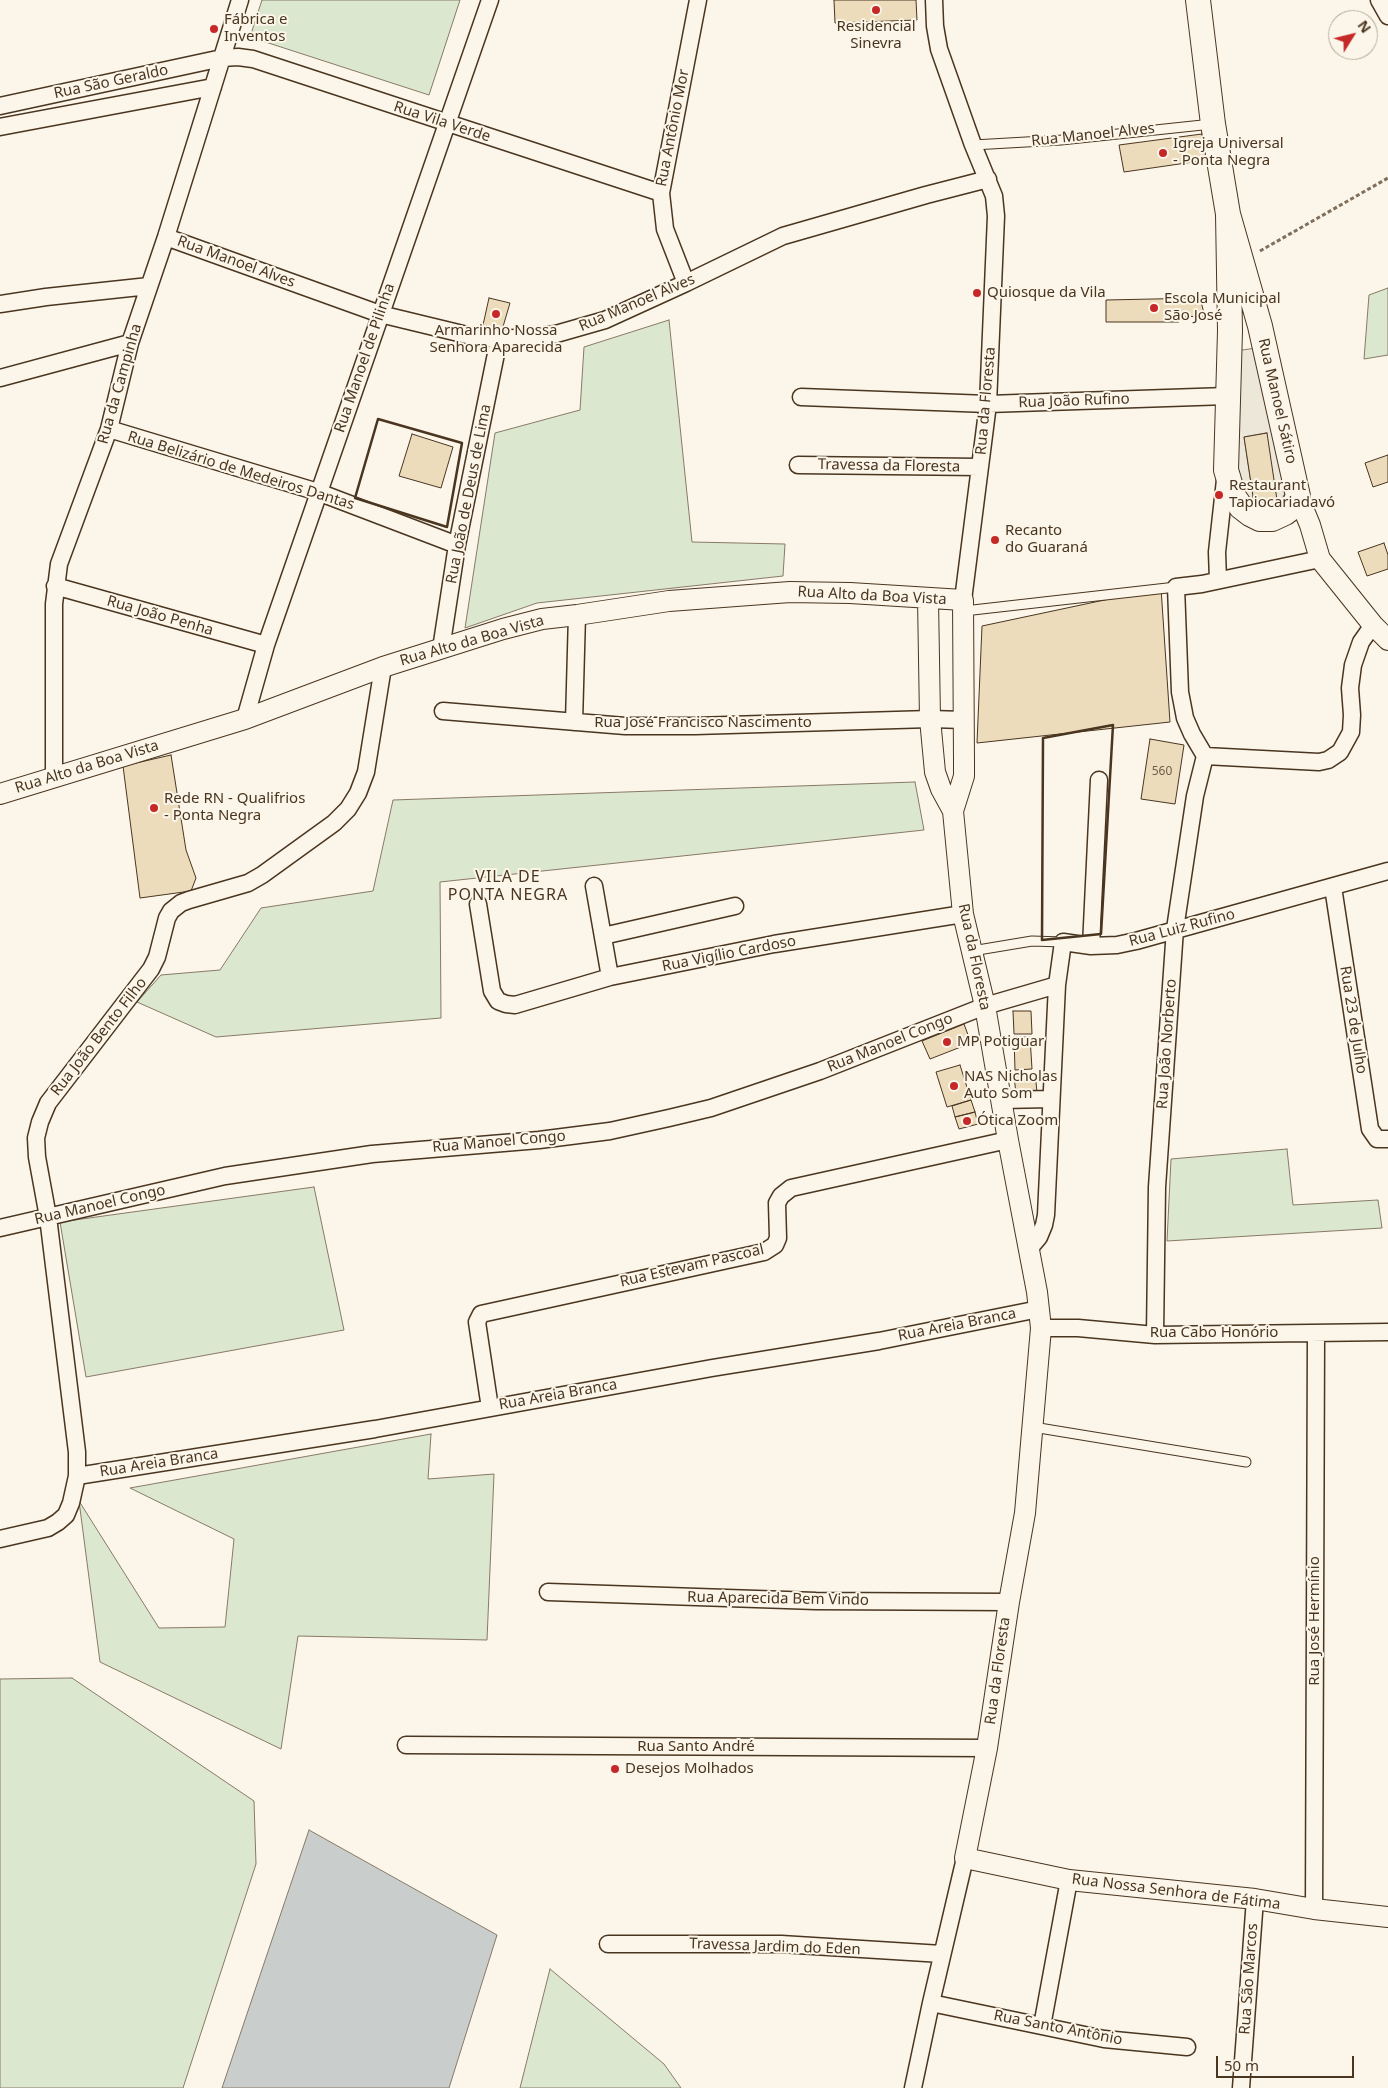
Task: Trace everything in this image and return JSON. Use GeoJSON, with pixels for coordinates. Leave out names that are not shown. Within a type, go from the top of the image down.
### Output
{"type":"FeatureCollection","features":[{"type":"Feature","properties":{"kind":"main road"},"geometry":{"type":"LineString","coordinates":[[1198,0],[1228,214],[1230,331],[1226,396],[1226,470],[1234,496],[1242,507],[1260,519],[1272,519],[1285,513],[1293,507],[1298,496]]}},
{"type":"Feature","properties":{"kind":"main road","name":"Rua Manoel Sátiro"},"geometry":{"type":"LineString","coordinates":[[1228,214],[1260,326],[1298,496]]}},
{"type":"Feature","properties":{"kind":"street","name":"Rua da Campinha"},"geometry":{"type":"LineString","coordinates":[[54,776],[55,586],[59,564],[109,429],[130,343],[166,237],[240,0]]}},
{"type":"Feature","properties":{"kind":"street","name":"Rua Manoel de Pilinha"},"geometry":{"type":"LineString","coordinates":[[245,718],[266,645],[318,492],[490,0]]}},
{"type":"Feature","properties":{"kind":"street","name":"Rua Antônio Mor"},"geometry":{"type":"LineString","coordinates":[[686,283],[665,229],[661,193],[698,0]]}},
{"type":"Feature","properties":{"kind":"street","name":"Rua da Floresta"},"geometry":{"type":"LineString","coordinates":[[913,2088],[965,1858],[987,1748],[1009,1602],[1025,1513],[1040,1319],[985,1006],[963,914],[954,811],[964,776],[963,606],[988,404],[996,216],[994,196],[988,178],[973,145],[939,49],[935,26],[934,0]]}},
{"type":"Feature","properties":{"kind":"street"},"geometry":{"type":"LineString","coordinates":[[1379,0],[1388,16]]}},
{"type":"Feature","properties":{"kind":"street","name":"Rua Vila Verde"},"geometry":{"type":"LineString","coordinates":[[222,58],[238,57],[253,59],[661,193]]}},
{"type":"Feature","properties":{"kind":"street","name":"Rua São Geraldo"},"geometry":{"type":"LineString","coordinates":[[0,106],[222,58]]}},
{"type":"Feature","properties":{"kind":"street","name":"Rua São Geraldo"},"geometry":{"type":"LineString","coordinates":[[0,127],[184,94],[213,87]]}},
{"type":"Feature","properties":{"kind":"street","name":"Rua Manoel Alves"},"geometry":{"type":"LineString","coordinates":[[166,237],[380,314],[471,336],[499,339],[556,334],[581,328],[686,283],[784,236],[988,178]]}},
{"type":"Feature","properties":{"kind":"street"},"geometry":{"type":"LineString","coordinates":[[0,304],[149,286]]}},
{"type":"Feature","properties":{"kind":"street","name":"Rua João de Deus de Lima"},"geometry":{"type":"LineString","coordinates":[[441,649],[457,546],[499,339]]}},
{"type":"Feature","properties":{"kind":"street"},"geometry":{"type":"LineString","coordinates":[[0,378],[130,343]]}},
{"type":"Feature","properties":{"kind":"street","name":"Rua João Rufino"},"geometry":{"type":"LineString","coordinates":[[801,397],[988,404],[1226,396]]}},
{"type":"Feature","properties":{"kind":"street","name":"Rua Belizário de Medeiros Dantas"},"geometry":{"type":"LineString","coordinates":[[109,429],[318,492],[457,546]]}},
{"type":"Feature","properties":{"kind":"street","name":"Travessa da Floresta"},"geometry":{"type":"LineString","coordinates":[[798,465],[980,468]]}},
{"type":"Feature","properties":{"kind":"street"},"geometry":{"type":"LineString","coordinates":[[1218,580],[1217,552],[1226,470]]}},
{"type":"Feature","properties":{"kind":"street"},"geometry":{"type":"LineString","coordinates":[[1298,496],[1310,525],[1320,559],[1373,625],[1388,640]]}},
{"type":"Feature","properties":{"kind":"street"},"geometry":{"type":"LineString","coordinates":[[1320,559],[1176,587],[1180,692],[1185,718],[1205,756],[1319,762],[1328,760],[1340,752],[1351,732],[1350,688],[1353,665],[1361,642],[1373,625]]}},
{"type":"Feature","properties":{"kind":"street","name":"Rua João Penha"},"geometry":{"type":"LineString","coordinates":[[55,586],[266,645]]}},
{"type":"Feature","properties":{"kind":"street","name":"Rua Alto da Boa Vista"},"geometry":{"type":"LineString","coordinates":[[0,794],[245,718],[383,667],[502,629],[534,621],[669,601],[790,592],[850,593],[928,599],[963,606]]}},
{"type":"Feature","properties":{"kind":"street","name":"Rua da Floresta"},"geometry":{"type":"LineString","coordinates":[[928,599],[930,718],[935,772],[941,789],[954,811]]}},
{"type":"Feature","properties":{"kind":"street"},"geometry":{"type":"LineString","coordinates":[[574,722],[577,615]]}},
{"type":"Feature","properties":{"kind":"street","name":"Rua João Bento Filho"},"geometry":{"type":"LineString","coordinates":[[0,1539],[48,1528],[58,1522],[66,1515],[71,1503],[77,1476],[77,1452],[48,1217],[37,1156],[36,1138],[48,1103],[151,969],[157,957],[167,918],[171,911],[189,900],[242,885],[262,875],[334,823],[348,809],[358,792],[366,772],[383,667]]}},
{"type":"Feature","properties":{"kind":"street","name":"Rua José Francisco Nascimento"},"geometry":{"type":"LineString","coordinates":[[443,711],[601,725],[695,726],[930,718],[964,720]]}},
{"type":"Feature","properties":{"kind":"street","name":"Rua João Norberto"},"geometry":{"type":"LineString","coordinates":[[1155,1335],[1157,1187],[1175,930],[1195,796],[1205,756]]}},
{"type":"Feature","properties":{"kind":"street"},"geometry":{"type":"LineString","coordinates":[[1091,946],[1099,780]]}},
{"type":"Feature","properties":{"kind":"street","name":"Rua Luiz Rufino"},"geometry":{"type":"LineString","coordinates":[[1063,942],[1091,946],[1117,945],[1136,941],[1388,871]]}},
{"type":"Feature","properties":{"kind":"street"},"geometry":{"type":"LineString","coordinates":[[594,886],[610,977]]}},
{"type":"Feature","properties":{"kind":"street","name":"Rua 23 de Julho"},"geometry":{"type":"LineString","coordinates":[[1333,887],[1370,1130],[1377,1139],[1388,1139]]}},
{"type":"Feature","properties":{"kind":"street","name":"Rua Vigílio Cardoso"},"geometry":{"type":"LineString","coordinates":[[478,904],[492,991],[498,1001],[515,1005],[610,977],[774,944],[963,914]]}},
{"type":"Feature","properties":{"kind":"street"},"geometry":{"type":"LineString","coordinates":[[603,936],[735,906]]}},
{"type":"Feature","properties":{"kind":"street"},"geometry":{"type":"LineString","coordinates":[[1028,1250],[1039,1237],[1044,1225],[1057,985],[1063,942]]}},
{"type":"Feature","properties":{"kind":"street"},"geometry":{"type":"LineString","coordinates":[[985,1006],[1057,985]]}},
{"type":"Feature","properties":{"kind":"street","name":"Rua Manoel Congo"},"geometry":{"type":"LineString","coordinates":[[0,1228],[225,1176],[372,1154],[547,1139],[610,1131],[669,1118],[711,1108],[820,1071],[985,1006]]}},
{"type":"Feature","properties":{"kind":"street"},"geometry":{"type":"LineString","coordinates":[[1001,1100],[1051,1099]]}},
{"type":"Feature","properties":{"kind":"street","name":"Rua Estevam Pascoal"},"geometry":{"type":"LineString","coordinates":[[490,1408],[477,1322],[478,1317],[487,1311],[764,1252],[775,1245],[778,1238],[777,1203],[781,1196],[791,1188],[1008,1140]]}},
{"type":"Feature","properties":{"kind":"street","name":"Rua Cabo Honório"},"geometry":{"type":"LineString","coordinates":[[1040,1319],[1078,1328],[1155,1335],[1388,1332]]}},
{"type":"Feature","properties":{"kind":"street","name":"Rua Areia Branca"},"geometry":{"type":"LineString","coordinates":[[77,1476],[376,1429],[712,1368],[879,1341],[1040,1319]]}},
{"type":"Feature","properties":{"kind":"street","name":"Rua José Hermínio"},"geometry":{"type":"LineString","coordinates":[[1314,1909],[1316,1333]]}},
{"type":"Feature","properties":{"kind":"street","name":"Rua Aparecida Bem Vindo"},"geometry":{"type":"LineString","coordinates":[[548,1592],[816,1601],[1009,1602]]}},
{"type":"Feature","properties":{"kind":"street","name":"Rua Santo André"},"geometry":{"type":"LineString","coordinates":[[406,1745],[987,1748]]}},
{"type":"Feature","properties":{"kind":"street","name":"Rua Nossa Senhora de Fátima"},"geometry":{"type":"LineString","coordinates":[[965,1858],[1069,1880],[1255,1899],[1314,1909],[1388,1917]]}},
{"type":"Feature","properties":{"kind":"street"},"geometry":{"type":"LineString","coordinates":[[1042,2026],[1069,1880]]}},
{"type":"Feature","properties":{"kind":"street","name":"Rua São Marcos"},"geometry":{"type":"LineString","coordinates":[[1241,2088],[1255,1899]]}},
{"type":"Feature","properties":{"kind":"street","name":"Travessa Jardim do Eden"},"geometry":{"type":"LineString","coordinates":[[608,1944],[781,1944],[942,1954]]}},
{"type":"Feature","properties":{"kind":"street","name":"Rua Santo Antônio"},"geometry":{"type":"LineString","coordinates":[[931,2003],[1104,2039],[1187,2047]]}},
{"type":"Feature","properties":{"kind":"lane","name":"Rua Manoel Alves"},"geometry":{"type":"LineString","coordinates":[[973,145],[1061,140],[1214,124]]}},
{"type":"Feature","properties":{"kind":"lane"},"geometry":{"type":"LineString","coordinates":[[963,606],[1176,587]]}},
{"type":"Feature","properties":{"kind":"lane","name":"Rua Luiz Rufino"},"geometry":{"type":"LineString","coordinates":[[972,951],[1032,941],[1063,942]]}},
{"type":"Feature","properties":{"kind":"lane"},"geometry":{"type":"LineString","coordinates":[[1033,1427],[1246,1462]]}},
{"type":"Feature","properties":{"kind":"path"},"geometry":{"type":"LineString","coordinates":[[1242,262],[1388,178]]}},
{"type":"Feature","properties":{"kind":"green space"},"geometry":{"type":"Polygon","coordinates":[[[262,0],[460,0],[429,95],[250,37],[262,0]]]}},
{"type":"Feature","properties":{"kind":"green space"},"geometry":{"type":"Polygon","coordinates":[[[1388,288],[1388,355],[1364,359],[1369,295],[1388,288]]]}},
{"type":"Feature","properties":{"kind":"green space"},"geometry":{"type":"Polygon","coordinates":[[[669,320],[692,542],[785,544],[783,576],[537,603],[465,628],[495,433],[580,410],[584,347],[669,320]]]}},
{"type":"Feature","properties":{"kind":"green space"},"geometry":{"type":"Polygon","coordinates":[[[915,782],[924,830],[440,882],[441,1018],[216,1037],[137,1002],[161,975],[220,970],[261,908],[373,891],[393,800],[915,782]]]}},
{"type":"Feature","properties":{"kind":"green space"},"geometry":{"type":"Polygon","coordinates":[[[1287,1149],[1293,1205],[1378,1200],[1382,1228],[1167,1241],[1171,1159],[1287,1149]]]}},
{"type":"Feature","properties":{"kind":"green space"},"geometry":{"type":"Polygon","coordinates":[[[314,1187],[344,1330],[86,1377],[60,1222],[314,1187]]]}},
{"type":"Feature","properties":{"kind":"green space"},"geometry":{"type":"Polygon","coordinates":[[[431,1434],[428,1479],[494,1474],[487,1640],[298,1636],[281,1749],[100,1662],[79,1501],[159,1628],[225,1627],[234,1539],[130,1488],[431,1434]]]}},
{"type":"Feature","properties":{"kind":"green space"},"geometry":{"type":"Polygon","coordinates":[[[72,1678],[254,1801],[256,1864],[183,2088],[0,2088],[0,1679],[72,1678]]]}},
{"type":"Feature","properties":{"kind":"green space"},"geometry":{"type":"Polygon","coordinates":[[[550,1969],[664,2064],[681,2088],[520,2088],[550,1969]]]}},
{"type":"Feature","properties":{"kind":"shaded area"},"geometry":{"type":"Polygon","coordinates":[[[1256,348],[1286,491],[1280,503],[1268,510],[1243,500],[1235,446],[1236,351],[1256,348]],[[1266,433],[1244,437],[1254,503],[1266,433]]]}},
{"type":"Feature","properties":{"kind":"shaded area"},"geometry":{"type":"Polygon","coordinates":[[[309,1830],[497,1935],[449,2088],[222,2088],[309,1830]]]}},
{"type":"Feature","properties":{"kind":"building","name":"Residencial Sinevra"},"geometry":{"type":"Polygon","coordinates":[[[834,0],[916,0],[917,20],[835,23],[834,0]]]}},
{"type":"Feature","properties":{"kind":"building","name":"Igreja Universal - Ponta Negra"},"geometry":{"type":"Polygon","coordinates":[[[1202,134],[1207,160],[1124,172],[1119,145],[1202,134]]]}},
{"type":"Feature","properties":{"kind":"building","name":"Armarinho Nossa Senhora Aparecida"},"geometry":{"type":"Polygon","coordinates":[[[489,298],[510,303],[502,330],[483,325],[489,298]]]}},
{"type":"Feature","properties":{"kind":"building","name":"Escola Municipal São José"},"geometry":{"type":"Polygon","coordinates":[[[1200,298],[1205,317],[1179,316],[1179,322],[1106,322],[1106,300],[1200,298]]]}},
{"type":"Feature","properties":{"kind":"building"},"geometry":{"type":"Polygon","coordinates":[[[1267,433],[1277,500],[1254,503],[1244,437],[1267,433]]]}},
{"type":"Feature","properties":{"kind":"building"},"geometry":{"type":"Polygon","coordinates":[[[412,434],[453,447],[441,488],[399,476],[412,434]]]}},
{"type":"Feature","properties":{"kind":"building"},"geometry":{"type":"Polygon","coordinates":[[[1388,455],[1388,482],[1373,487],[1365,463],[1388,455]]]}},
{"type":"Feature","properties":{"kind":"building"},"geometry":{"type":"Polygon","coordinates":[[[1384,543],[1388,555],[1388,569],[1367,576],[1358,552],[1384,543]]]}},
{"type":"Feature","properties":{"kind":"building"},"geometry":{"type":"Polygon","coordinates":[[[1161,588],[1170,722],[977,743],[982,626],[1161,588]]]}},
{"type":"Feature","properties":{"kind":"building"},"geometry":{"type":"Polygon","coordinates":[[[1150,739],[1184,745],[1175,804],[1141,799],[1150,739]]]}},
{"type":"Feature","properties":{"kind":"building","name":"Rede RN - Qualifrios - Ponta Negra"},"geometry":{"type":"Polygon","coordinates":[[[171,755],[186,850],[196,878],[191,891],[140,898],[123,766],[171,755]]]}},
{"type":"Feature","properties":{"kind":"building"},"geometry":{"type":"Polygon","coordinates":[[[1013,1011],[1031,1011],[1032,1034],[1014,1034],[1013,1011]]]}},
{"type":"Feature","properties":{"kind":"building","name":"MP Potiguar"},"geometry":{"type":"Polygon","coordinates":[[[964,1024],[971,1043],[930,1059],[922,1041],[964,1024]]]}},
{"type":"Feature","properties":{"kind":"building"},"geometry":{"type":"Polygon","coordinates":[[[1014,1037],[1030,1037],[1032,1069],[1015,1070],[1014,1037]]]}},
{"type":"Feature","properties":{"kind":"building","name":"NAS Nicholas Auto Som"},"geometry":{"type":"Polygon","coordinates":[[[960,1065],[971,1100],[947,1107],[936,1072],[960,1065]]]}},
{"type":"Feature","properties":{"kind":"building"},"geometry":{"type":"Polygon","coordinates":[[[1035,1073],[1037,1092],[1016,1094],[1014,1076],[1035,1073]]]}},
{"type":"Feature","properties":{"kind":"building"},"geometry":{"type":"Polygon","coordinates":[[[971,1100],[975,1112],[955,1117],[952,1106],[971,1100]]]}},
{"type":"Feature","properties":{"kind":"building","name":"Ótica Zoom"},"geometry":{"type":"Polygon","coordinates":[[[975,1112],[978,1124],[959,1129],[955,1117],[975,1112]]]}},
{"type":"Feature","properties":{"kind":"wall"},"geometry":{"type":"LineString","coordinates":[[378,419],[462,443],[447,527],[355,498],[378,419]]}},
{"type":"Feature","properties":{"kind":"wall"},"geometry":{"type":"LineString","coordinates":[[1113,725],[1101,934],[1042,940],[1043,738],[1113,725]]}},
{"type":"Feature","properties":{"kind":"place","name":"Residencial Sinevra"},"geometry":{"type":"Point","coordinates":[876,10]}},
{"type":"Feature","properties":{"kind":"place","name":"Fábrica e Inventos"},"geometry":{"type":"Point","coordinates":[214,29]}},
{"type":"Feature","properties":{"kind":"place","name":"Igreja Universal - Ponta Negra"},"geometry":{"type":"Point","coordinates":[1163,153]}},
{"type":"Feature","properties":{"kind":"place","name":"Quiosque da Vila"},"geometry":{"type":"Point","coordinates":[977,293]}},
{"type":"Feature","properties":{"kind":"place","name":"Escola Municipal São José"},"geometry":{"type":"Point","coordinates":[1154,308]}},
{"type":"Feature","properties":{"kind":"place","name":"Armarinho Nossa Senhora Aparecida"},"geometry":{"type":"Point","coordinates":[496,314]}},
{"type":"Feature","properties":{"kind":"place","name":"Restaurant Tapiocariadavó"},"geometry":{"type":"Point","coordinates":[1219,495]}},
{"type":"Feature","properties":{"kind":"place","name":"Recanto do Guaraná"},"geometry":{"type":"Point","coordinates":[995,540]}},
{"type":"Feature","properties":{"kind":"place","name":"Rede RN - Qualifrios - Ponta Negra"},"geometry":{"type":"Point","coordinates":[154,808]}},
{"type":"Feature","properties":{"kind":"place","name":"MP Potiguar"},"geometry":{"type":"Point","coordinates":[947,1042]}},
{"type":"Feature","properties":{"kind":"place","name":"NAS Nicholas Auto Som"},"geometry":{"type":"Point","coordinates":[954,1086]}},
{"type":"Feature","properties":{"kind":"place","name":"Ótica Zoom"},"geometry":{"type":"Point","coordinates":[967,1121]}},
{"type":"Feature","properties":{"kind":"place","name":"Desejos Molhados"},"geometry":{"type":"Point","coordinates":[615,1769]}},
{"type":"Feature","properties":{"kind":"district","name":"VILA DE PONTA NEGRA"},"geometry":{"type":"Point","coordinates":[508,886]}}]}
